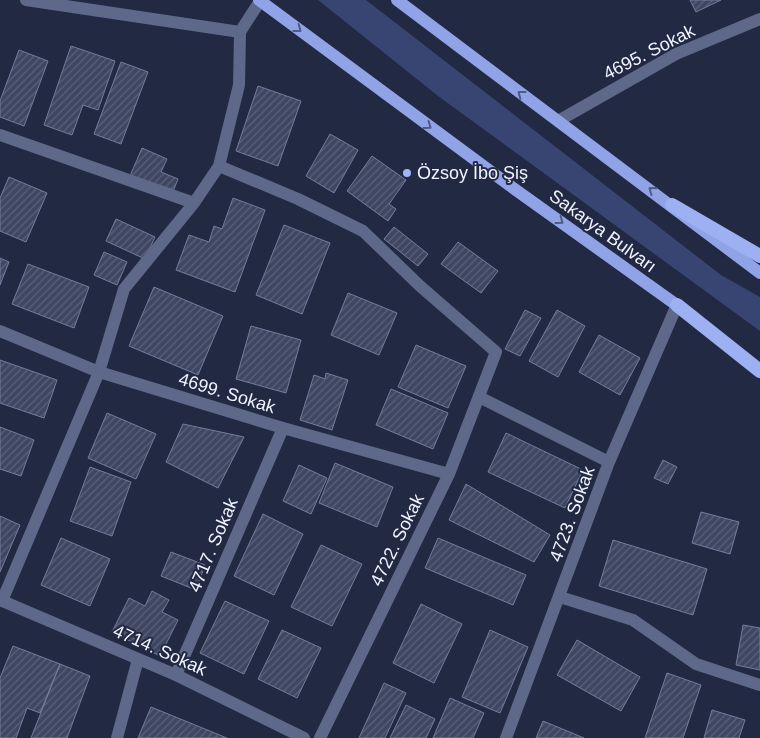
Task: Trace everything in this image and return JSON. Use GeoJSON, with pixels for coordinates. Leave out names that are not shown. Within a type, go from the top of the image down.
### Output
{"type":"FeatureCollection","features":[{"type":"Feature","properties":{"kind":"highway"},"geometry":{"type":"LineString","coordinates":[[672,205],[760,256]]}},
{"type":"Feature","properties":{"kind":"highway"},"geometry":{"type":"LineString","coordinates":[[677,305],[760,371]]}},
{"type":"Feature","properties":{"kind":"main road","name":"Sakarya Bulvarı"},"geometry":{"type":"LineString","coordinates":[[259,0],[509,185],[760,362]]}},
{"type":"Feature","properties":{"kind":"main road"},"geometry":{"type":"LineString","coordinates":[[397,0],[672,205],[742,262],[760,273]]}},
{"type":"Feature","properties":{"kind":"street"},"geometry":{"type":"LineString","coordinates":[[26,0],[240,32]]}},
{"type":"Feature","properties":{"kind":"street"},"geometry":{"type":"LineString","coordinates":[[1,600],[99,372],[124,289],[194,203],[219,166],[239,85],[240,32],[259,0]]}},
{"type":"Feature","properties":{"kind":"street","name":"4695. Sokak"},"geometry":{"type":"LineString","coordinates":[[558,121],[676,54],[760,20]]}},
{"type":"Feature","properties":{"kind":"street"},"geometry":{"type":"LineString","coordinates":[[0,135],[194,203]]}},
{"type":"Feature","properties":{"kind":"street","name":"4722. Sokak"},"geometry":{"type":"LineString","coordinates":[[219,166],[298,199],[363,231],[420,286],[496,352],[449,474],[320,738]]}},
{"type":"Feature","properties":{"kind":"street","name":"4723. Sokak"},"geometry":{"type":"LineString","coordinates":[[506,738],[609,462],[677,305]]}},
{"type":"Feature","properties":{"kind":"street","name":"4699. Sokak"},"geometry":{"type":"LineString","coordinates":[[0,331],[99,372],[283,428],[449,474]]}},
{"type":"Feature","properties":{"kind":"street"},"geometry":{"type":"LineString","coordinates":[[479,397],[609,462]]}},
{"type":"Feature","properties":{"kind":"street","name":"4717. Sokak"},"geometry":{"type":"LineString","coordinates":[[176,675],[283,428]]}},
{"type":"Feature","properties":{"kind":"street"},"geometry":{"type":"LineString","coordinates":[[560,597],[633,620],[696,664],[760,685]]}},
{"type":"Feature","properties":{"kind":"street","name":"4714. Sokak"},"geometry":{"type":"LineString","coordinates":[[1,600],[176,675],[304,738]]}},
{"type":"Feature","properties":{"kind":"street"},"geometry":{"type":"LineString","coordinates":[[116,738],[138,659]]}},
{"type":"Feature","properties":{"kind":"shaded area"},"geometry":{"type":"Polygon","coordinates":[[[318,0],[366,0],[721,275],[760,297],[760,331],[438,96],[318,0]]]}},
{"type":"Feature","properties":{"kind":"building"},"geometry":{"type":"Polygon","coordinates":[[[690,0],[721,0],[696,12],[690,0]]]}},
{"type":"Feature","properties":{"kind":"building"},"geometry":{"type":"Polygon","coordinates":[[[71,46],[115,61],[98,110],[83,105],[72,135],[44,125],[71,46]]]}},
{"type":"Feature","properties":{"kind":"building"},"geometry":{"type":"Polygon","coordinates":[[[19,50],[48,61],[24,126],[0,117],[0,101],[19,50]]]}},
{"type":"Feature","properties":{"kind":"building"},"geometry":{"type":"Polygon","coordinates":[[[121,62],[148,72],[121,144],[94,134],[121,62]]]}},
{"type":"Feature","properties":{"kind":"building"},"geometry":{"type":"Polygon","coordinates":[[[258,86],[301,101],[278,166],[236,151],[258,86]]]}},
{"type":"Feature","properties":{"kind":"building"},"geometry":{"type":"Polygon","coordinates":[[[330,134],[358,150],[334,193],[306,176],[330,134]]]}},
{"type":"Feature","properties":{"kind":"building"},"geometry":{"type":"Polygon","coordinates":[[[142,148],[167,159],[161,172],[178,179],[172,194],[130,176],[142,148]]]}},
{"type":"Feature","properties":{"kind":"building"},"geometry":{"type":"Polygon","coordinates":[[[372,156],[406,180],[389,204],[396,209],[388,221],[347,191],[372,156]]]}},
{"type":"Feature","properties":{"kind":"building"},"geometry":{"type":"Polygon","coordinates":[[[9,177],[47,193],[26,242],[0,231],[0,198],[9,177]]]}},
{"type":"Feature","properties":{"kind":"building"},"geometry":{"type":"Polygon","coordinates":[[[233,198],[265,210],[235,292],[176,270],[189,235],[209,242],[214,226],[222,229],[233,198]]]}},
{"type":"Feature","properties":{"kind":"building"},"geometry":{"type":"Polygon","coordinates":[[[116,219],[155,237],[145,259],[106,241],[116,219]]]}},
{"type":"Feature","properties":{"kind":"building"},"geometry":{"type":"Polygon","coordinates":[[[284,225],[330,243],[302,314],[256,295],[284,225]]]}},
{"type":"Feature","properties":{"kind":"building"},"geometry":{"type":"Polygon","coordinates":[[[394,227],[428,254],[418,266],[384,239],[394,227]]]}},
{"type":"Feature","properties":{"kind":"building"},"geometry":{"type":"Polygon","coordinates":[[[458,242],[498,271],[481,293],[441,264],[458,242]]]}},
{"type":"Feature","properties":{"kind":"building"},"geometry":{"type":"Polygon","coordinates":[[[104,252],[127,262],[117,285],[94,275],[104,252]]]}},
{"type":"Feature","properties":{"kind":"building"},"geometry":{"type":"Polygon","coordinates":[[[0,258],[9,262],[0,285],[0,258]]]}},
{"type":"Feature","properties":{"kind":"building"},"geometry":{"type":"Polygon","coordinates":[[[28,264],[89,287],[74,328],[12,304],[28,264]]]}},
{"type":"Feature","properties":{"kind":"building"},"geometry":{"type":"Polygon","coordinates":[[[154,287],[223,316],[198,375],[129,346],[154,287]]]}},
{"type":"Feature","properties":{"kind":"building"},"geometry":{"type":"Polygon","coordinates":[[[348,293],[397,313],[379,355],[331,335],[348,293]]]}},
{"type":"Feature","properties":{"kind":"building"},"geometry":{"type":"Polygon","coordinates":[[[525,310],[541,318],[520,356],[505,349],[525,310]]]}},
{"type":"Feature","properties":{"kind":"building"},"geometry":{"type":"Polygon","coordinates":[[[557,310],[585,326],[558,377],[529,361],[557,310]]]}},
{"type":"Feature","properties":{"kind":"building"},"geometry":{"type":"Polygon","coordinates":[[[251,326],[301,340],[286,393],[236,379],[251,326]]]}},
{"type":"Feature","properties":{"kind":"building"},"geometry":{"type":"Polygon","coordinates":[[[599,335],[640,358],[620,395],[579,372],[599,335]]]}},
{"type":"Feature","properties":{"kind":"building"},"geometry":{"type":"Polygon","coordinates":[[[416,345],[466,366],[448,408],[398,387],[416,345]]]}},
{"type":"Feature","properties":{"kind":"building"},"geometry":{"type":"Polygon","coordinates":[[[0,360],[57,380],[44,418],[0,403],[0,360]]]}},
{"type":"Feature","properties":{"kind":"building"},"geometry":{"type":"Polygon","coordinates":[[[326,373],[348,380],[332,430],[300,420],[314,375],[325,379],[326,373]]]}},
{"type":"Feature","properties":{"kind":"building"},"geometry":{"type":"Polygon","coordinates":[[[391,389],[448,413],[433,449],[376,425],[391,389]]]}},
{"type":"Feature","properties":{"kind":"building"},"geometry":{"type":"Polygon","coordinates":[[[107,413],[156,434],[136,479],[88,458],[107,413]]]}},
{"type":"Feature","properties":{"kind":"building"},"geometry":{"type":"Polygon","coordinates":[[[183,424],[244,437],[218,488],[166,462],[183,424]]]}},
{"type":"Feature","properties":{"kind":"building"},"geometry":{"type":"Polygon","coordinates":[[[0,427],[34,440],[21,476],[0,469],[0,427]]]}},
{"type":"Feature","properties":{"kind":"building"},"geometry":{"type":"Polygon","coordinates":[[[506,433],[583,470],[565,508],[488,472],[506,433]]]}},
{"type":"Feature","properties":{"kind":"building"},"geometry":{"type":"Polygon","coordinates":[[[663,460],[677,467],[668,484],[654,478],[663,460]]]}},
{"type":"Feature","properties":{"kind":"building"},"geometry":{"type":"Polygon","coordinates":[[[335,463],[393,487],[377,527],[319,503],[335,463]]]}},
{"type":"Feature","properties":{"kind":"building"},"geometry":{"type":"Polygon","coordinates":[[[299,465],[327,478],[311,514],[283,501],[299,465]]]}},
{"type":"Feature","properties":{"kind":"building"},"geometry":{"type":"Polygon","coordinates":[[[90,467],[131,482],[112,536],[70,521],[90,467]]]}},
{"type":"Feature","properties":{"kind":"building"},"geometry":{"type":"Polygon","coordinates":[[[466,484],[550,535],[534,562],[449,520],[466,484]]]}},
{"type":"Feature","properties":{"kind":"building"},"geometry":{"type":"Polygon","coordinates":[[[701,512],[739,522],[730,554],[692,543],[701,512]]]}},
{"type":"Feature","properties":{"kind":"building"},"geometry":{"type":"Polygon","coordinates":[[[263,514],[303,534],[274,595],[234,576],[263,514]]]}},
{"type":"Feature","properties":{"kind":"building"},"geometry":{"type":"Polygon","coordinates":[[[0,516],[20,525],[0,572],[0,516]]]}},
{"type":"Feature","properties":{"kind":"building"},"geometry":{"type":"Polygon","coordinates":[[[61,538],[110,559],[90,606],[41,585],[61,538]]]}},
{"type":"Feature","properties":{"kind":"building"},"geometry":{"type":"Polygon","coordinates":[[[438,538],[526,575],[513,605],[425,568],[438,538]]]}},
{"type":"Feature","properties":{"kind":"building"},"geometry":{"type":"Polygon","coordinates":[[[613,540],[707,569],[693,615],[599,586],[613,540]]]}},
{"type":"Feature","properties":{"kind":"building"},"geometry":{"type":"Polygon","coordinates":[[[321,545],[362,564],[332,626],[291,607],[321,545]]]}},
{"type":"Feature","properties":{"kind":"building"},"geometry":{"type":"Polygon","coordinates":[[[171,552],[205,565],[196,590],[161,576],[171,552]]]}},
{"type":"Feature","properties":{"kind":"building"},"geometry":{"type":"Polygon","coordinates":[[[152,591],[169,600],[162,612],[178,620],[160,656],[112,632],[129,598],[145,606],[152,591]]]}},
{"type":"Feature","properties":{"kind":"building"},"geometry":{"type":"Polygon","coordinates":[[[225,601],[269,621],[244,674],[200,653],[225,601]]]}},
{"type":"Feature","properties":{"kind":"building"},"geometry":{"type":"Polygon","coordinates":[[[421,604],[462,624],[434,683],[393,663],[421,604]]]}},
{"type":"Feature","properties":{"kind":"building"},"geometry":{"type":"Polygon","coordinates":[[[743,625],[760,628],[760,670],[736,665],[743,625]]]}},
{"type":"Feature","properties":{"kind":"building"},"geometry":{"type":"Polygon","coordinates":[[[282,630],[321,648],[297,698],[258,679],[282,630]]]}},
{"type":"Feature","properties":{"kind":"building"},"geometry":{"type":"Polygon","coordinates":[[[490,630],[528,647],[500,713],[462,697],[490,630]]]}},
{"type":"Feature","properties":{"kind":"building"},"geometry":{"type":"Polygon","coordinates":[[[577,640],[640,677],[621,711],[557,675],[577,640]]]}},
{"type":"Feature","properties":{"kind":"building"},"geometry":{"type":"Polygon","coordinates":[[[13,646],[60,664],[40,713],[27,708],[16,738],[0,738],[0,678],[13,646]]]}},
{"type":"Feature","properties":{"kind":"building"},"geometry":{"type":"Polygon","coordinates":[[[60,664],[90,676],[67,738],[31,738],[60,664]]]}},
{"type":"Feature","properties":{"kind":"building"},"geometry":{"type":"Polygon","coordinates":[[[667,673],[701,685],[683,738],[645,738],[667,673]]]}},
{"type":"Feature","properties":{"kind":"building"},"geometry":{"type":"Polygon","coordinates":[[[384,683],[406,693],[385,738],[359,738],[384,683]]]}},
{"type":"Feature","properties":{"kind":"building"},"geometry":{"type":"Polygon","coordinates":[[[450,698],[484,713],[473,738],[433,738],[450,698]]]}},
{"type":"Feature","properties":{"kind":"building"},"geometry":{"type":"Polygon","coordinates":[[[406,705],[435,719],[426,738],[390,738],[406,705]]]}},
{"type":"Feature","properties":{"kind":"building"},"geometry":{"type":"Polygon","coordinates":[[[151,707],[227,738],[138,738],[151,707]]]}},
{"type":"Feature","properties":{"kind":"building"},"geometry":{"type":"Polygon","coordinates":[[[712,710],[745,720],[739,738],[704,738],[712,710]]]}},
{"type":"Feature","properties":{"kind":"building"},"geometry":{"type":"Polygon","coordinates":[[[543,721],[584,738],[536,738],[543,721]]]}},
{"type":"Feature","properties":{"kind":"place","name":"Özsoy İbo Şiş"},"geometry":{"type":"Point","coordinates":[407,173]}}]}
